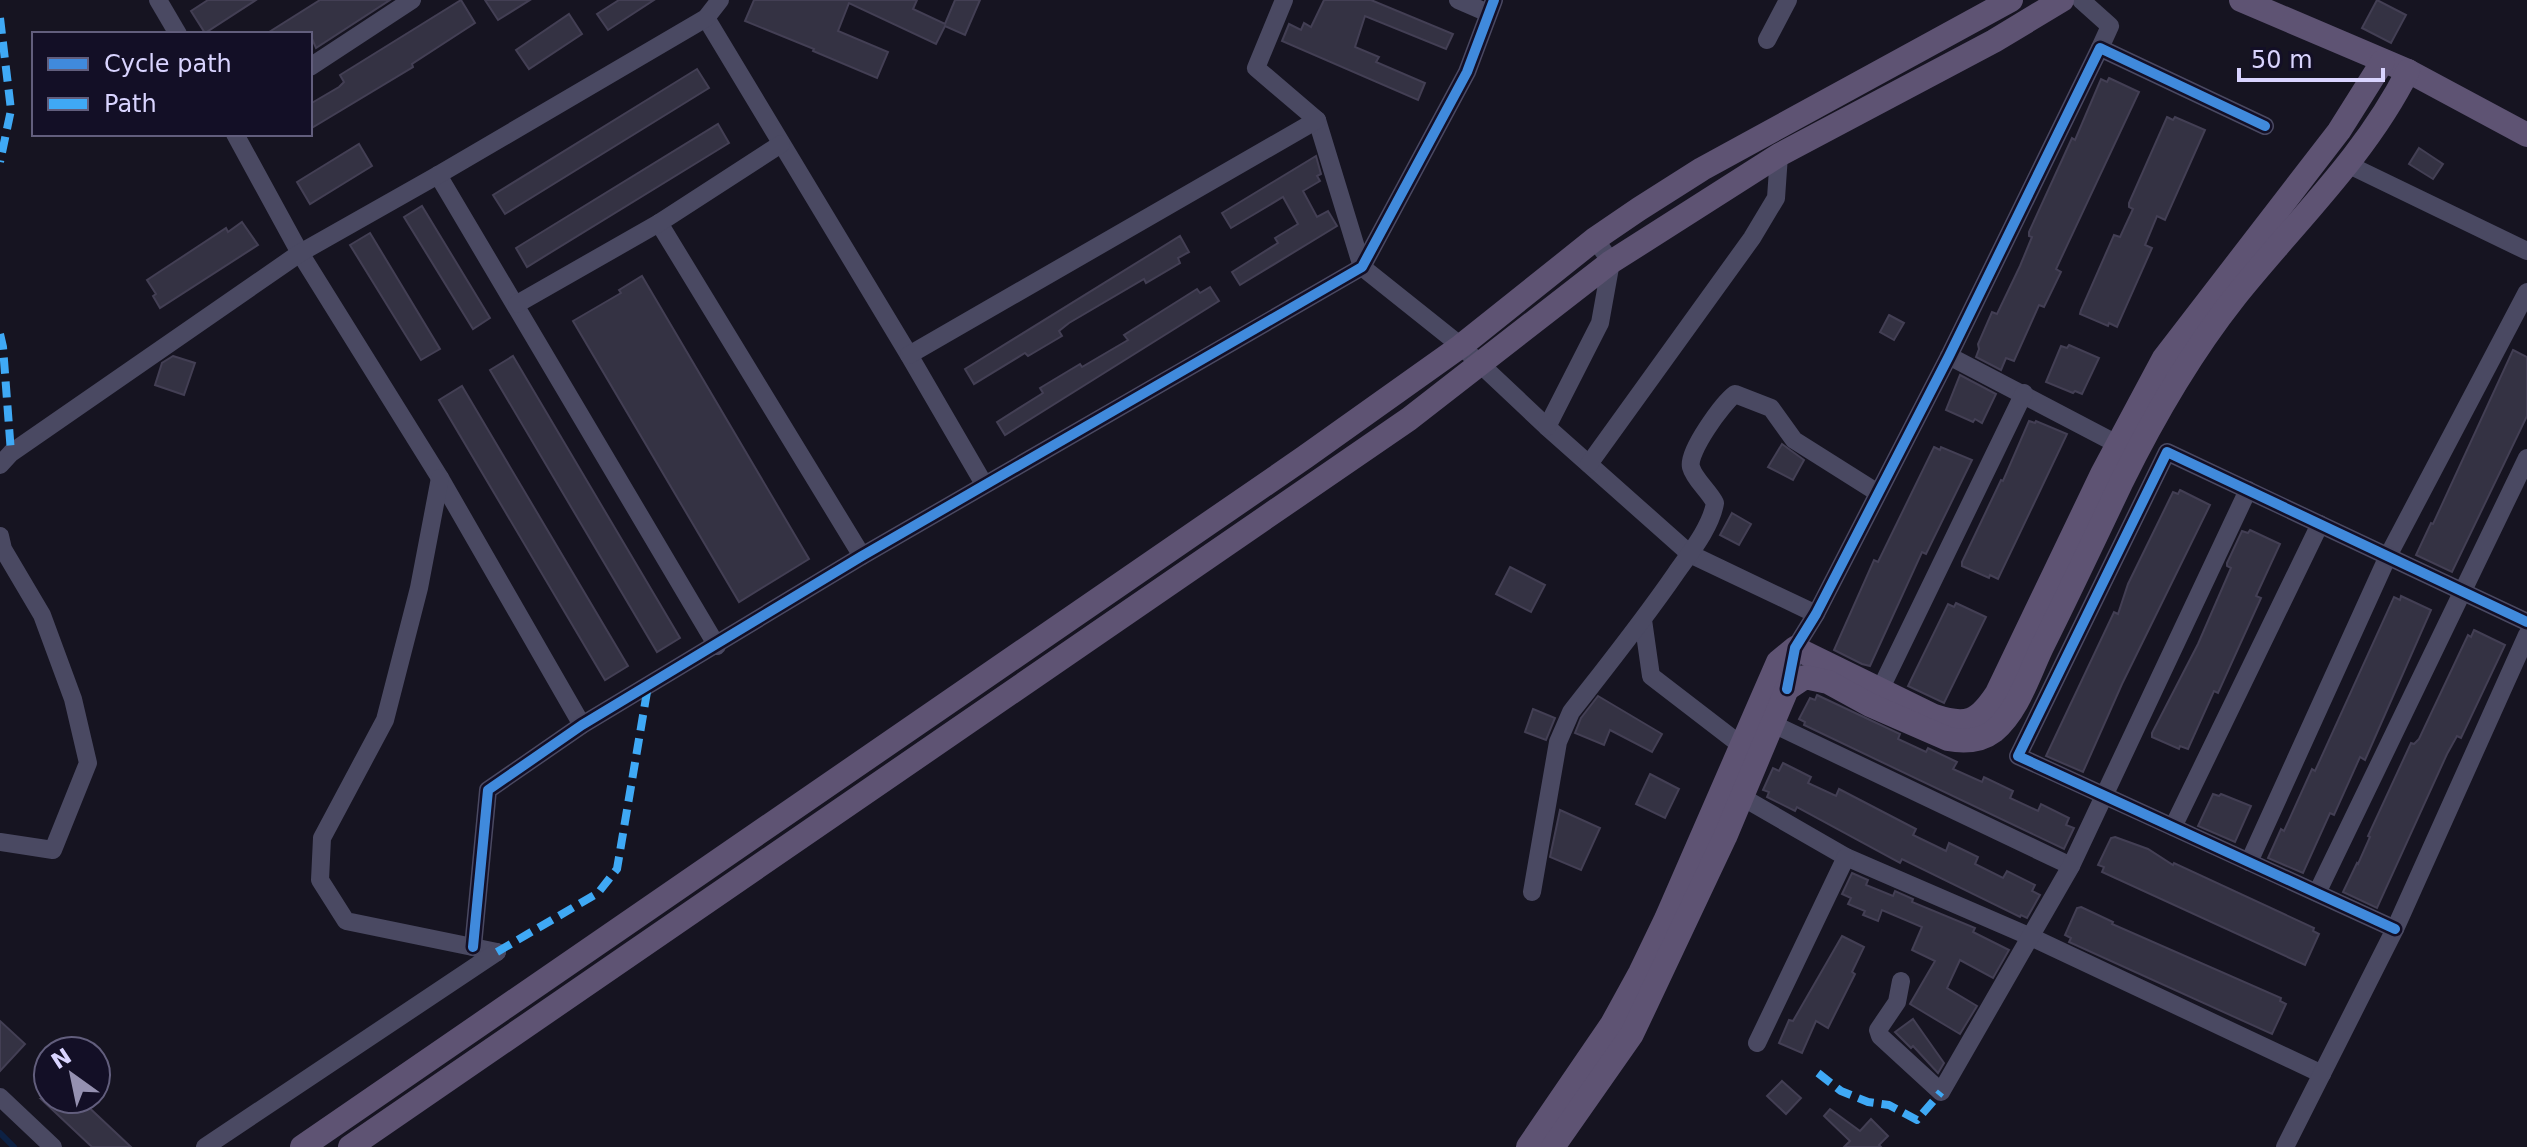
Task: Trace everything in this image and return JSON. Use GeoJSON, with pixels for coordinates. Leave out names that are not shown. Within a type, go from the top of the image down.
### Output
{"type":"FeatureCollection","features":[{"type":"Feature","properties":{"kind":"main road"},"geometry":{"type":"LineString","coordinates":[[302,1147],[1461,346],[1595,239],[1702,169],[2011,0]]}},
{"type":"Feature","properties":{"kind":"main road"},"geometry":{"type":"LineString","coordinates":[[2241,0],[2408,71],[2527,135]]}},
{"type":"Feature","properties":{"kind":"main road"},"geometry":{"type":"LineString","coordinates":[[350,1147],[1409,419],[1611,262],[1779,155],[1994,41],[2053,3]]}},
{"type":"Feature","properties":{"kind":"main road"},"geometry":{"type":"LineString","coordinates":[[1528,1147],[1612,1024],[1640,973],[1778,662],[1795,648],[1945,719],[1968,721],[1979,716],[1997,693],[2117,444],[2164,358],[2339,131],[2383,61]]}},
{"type":"Feature","properties":{"kind":"main road"},"geometry":{"type":"LineString","coordinates":[[1553,1147],[1632,1034],[1742,797],[1787,689],[1798,679],[1812,676],[1948,739],[1969,740],[1991,733],[2018,698],[2172,389],[2212,327],[2380,120],[2408,71]]}},
{"type":"Feature","properties":{"kind":"street"},"geometry":{"type":"LineString","coordinates":[[158,0],[177,32]]}},
{"type":"Feature","properties":{"kind":"street"},"geometry":{"type":"LineString","coordinates":[[312,66],[412,0]]}},
{"type":"Feature","properties":{"kind":"street"},"geometry":{"type":"LineString","coordinates":[[0,465],[11,453],[300,253],[706,18],[720,0]]}},
{"type":"Feature","properties":{"kind":"street"},"geometry":{"type":"LineString","coordinates":[[1284,0],[1256,68],[1317,120],[1362,267],[1482,364],[1547,427],[1690,554],[1816,614]]}},
{"type":"Feature","properties":{"kind":"street"},"geometry":{"type":"LineString","coordinates":[[473,947],[488,790],[582,725],[862,556],[1362,267],[1467,72],[1491,6],[1458,0]]}},
{"type":"Feature","properties":{"kind":"street"},"geometry":{"type":"LineString","coordinates":[[1767,40],[1788,0]]}},
{"type":"Feature","properties":{"kind":"street"},"geometry":{"type":"LineString","coordinates":[[1787,689],[1795,648],[1816,614],[1949,356],[2110,26],[2081,0]]}},
{"type":"Feature","properties":{"kind":"street"},"geometry":{"type":"LineString","coordinates":[[706,18],[984,484]]}},
{"type":"Feature","properties":{"kind":"street"},"geometry":{"type":"LineString","coordinates":[[2100,48],[2265,126]]}},
{"type":"Feature","properties":{"kind":"street"},"geometry":{"type":"LineString","coordinates":[[909,355],[1317,120]]}},
{"type":"Feature","properties":{"kind":"street"},"geometry":{"type":"LineString","coordinates":[[236,136],[300,253],[440,478],[582,725]]}},
{"type":"Feature","properties":{"kind":"street"},"geometry":{"type":"LineString","coordinates":[[517,304],[659,223],[781,144]]}},
{"type":"Feature","properties":{"kind":"street"},"geometry":{"type":"LineString","coordinates":[[1589,464],[1752,238],[1776,198],[1779,155]]}},
{"type":"Feature","properties":{"kind":"street"},"geometry":{"type":"LineString","coordinates":[[2347,164],[2527,251]]}},
{"type":"Feature","properties":{"kind":"street"},"geometry":{"type":"LineString","coordinates":[[438,175],[717,646]]}},
{"type":"Feature","properties":{"kind":"street"},"geometry":{"type":"LineString","coordinates":[[659,223],[862,556]]}},
{"type":"Feature","properties":{"kind":"street"},"geometry":{"type":"LineString","coordinates":[[1547,427],[1600,323],[1611,262],[1595,239]]}},
{"type":"Feature","properties":{"kind":"street"},"geometry":{"type":"LineString","coordinates":[[2249,862],[2388,556],[2527,292]]}},
{"type":"Feature","properties":{"kind":"street"},"geometry":{"type":"LineString","coordinates":[[1949,356],[2117,444]]}},
{"type":"Feature","properties":{"kind":"street"},"geometry":{"type":"LineString","coordinates":[[1880,690],[2024,393]]}},
{"type":"Feature","properties":{"kind":"street"},"geometry":{"type":"LineString","coordinates":[[1532,892],[1563,728],[1571,712],[1690,554],[1714,511],[1715,503],[1692,472],[1689,462],[1726,401],[1735,394],[1743,395],[1771,408],[1794,440],[1878,493]]}},
{"type":"Feature","properties":{"kind":"street"},"geometry":{"type":"LineString","coordinates":[[2144,441],[2527,622]]}},
{"type":"Feature","properties":{"kind":"street"},"geometry":{"type":"LineString","coordinates":[[2167,452],[2018,756],[2395,929]]}},
{"type":"Feature","properties":{"kind":"street"},"geometry":{"type":"LineString","coordinates":[[2317,893],[2527,458]]}},
{"type":"Feature","properties":{"kind":"street"},"geometry":{"type":"LineString","coordinates":[[205,1147],[497,952],[346,921],[320,880],[322,838],[385,720],[419,588],[440,478]]}},
{"type":"Feature","properties":{"kind":"street"},"geometry":{"type":"LineString","coordinates":[[1901,981],[1897,1002],[1878,1030],[1880,1036],[1941,1092],[2071,866],[2248,490]]}},
{"type":"Feature","properties":{"kind":"street"},"geometry":{"type":"LineString","coordinates":[[2173,827],[2320,524]]}},
{"type":"Feature","properties":{"kind":"street"},"geometry":{"type":"LineString","coordinates":[[0,536],[3,549],[42,615],[73,699],[88,763],[53,850],[0,842]]}},
{"type":"Feature","properties":{"kind":"street"},"geometry":{"type":"LineString","coordinates":[[1643,620],[1651,676],[1742,746]]}},
{"type":"Feature","properties":{"kind":"street"},"geometry":{"type":"LineString","coordinates":[[1059,626],[1074,647]]}},
{"type":"Feature","properties":{"kind":"street"},"geometry":{"type":"LineString","coordinates":[[2285,1147],[2395,929],[2527,635]]}},
{"type":"Feature","properties":{"kind":"street"},"geometry":{"type":"LineString","coordinates":[[1773,724],[2071,866]]}},
{"type":"Feature","properties":{"kind":"street"},"geometry":{"type":"LineString","coordinates":[[1742,797],[1846,857],[2031,937],[2322,1074]]}},
{"type":"Feature","properties":{"kind":"street"},"geometry":{"type":"LineString","coordinates":[[1757,1043],[1846,857]]}},
{"type":"Feature","properties":{"kind":"street"},"geometry":{"type":"LineString","coordinates":[[0,1097],[53,1147]]}},
{"type":"Feature","properties":{"kind":"building"},"geometry":{"type":"Polygon","coordinates":[[[208,0],[256,0],[207,32],[191,11],[208,0]]]}},
{"type":"Feature","properties":{"kind":"building"},"geometry":{"type":"Polygon","coordinates":[[[320,0],[390,0],[316,48],[312,32],[269,32],[320,0]]]}},
{"type":"Feature","properties":{"kind":"building"},"geometry":{"type":"Polygon","coordinates":[[[461,0],[475,23],[412,64],[413,67],[312,128],[312,103],[339,87],[344,82],[340,75],[461,0]]]}},
{"type":"Feature","properties":{"kind":"building"},"geometry":{"type":"Polygon","coordinates":[[[485,0],[530,0],[498,20],[485,0]]]}},
{"type":"Feature","properties":{"kind":"building"},"geometry":{"type":"Polygon","coordinates":[[[619,0],[654,0],[608,30],[597,14],[619,0]]]}},
{"type":"Feature","properties":{"kind":"building"},"geometry":{"type":"Polygon","coordinates":[[[754,0],[917,0],[913,9],[945,24],[955,0],[980,0],[965,35],[945,26],[936,44],[849,3],[838,31],[888,52],[877,78],[745,21],[754,0]]]}},
{"type":"Feature","properties":{"kind":"building"},"geometry":{"type":"Polygon","coordinates":[[[1324,0],[1371,0],[1453,34],[1446,49],[1365,16],[1355,47],[1379,57],[1376,62],[1425,83],[1418,100],[1282,41],[1289,24],[1301,30],[1304,23],[1311,27],[1324,0]]]}},
{"type":"Feature","properties":{"kind":"building"},"geometry":{"type":"Polygon","coordinates":[[[2377,0],[2406,15],[2391,43],[2362,28],[2377,0]]]}},
{"type":"Feature","properties":{"kind":"building"},"geometry":{"type":"Polygon","coordinates":[[[569,14],[582,34],[529,69],[516,50],[569,14]]]}},
{"type":"Feature","properties":{"kind":"building"},"geometry":{"type":"Polygon","coordinates":[[[697,69],[709,88],[505,214],[493,195],[697,69]]]}},
{"type":"Feature","properties":{"kind":"building"},"geometry":{"type":"Polygon","coordinates":[[[2109,78],[2139,92],[2056,269],[2061,272],[2044,307],[2039,305],[2014,361],[2006,358],[2001,370],[1976,357],[1978,344],[1992,312],[1997,314],[2020,266],[2032,237],[2029,232],[2072,138],[2075,140],[2101,79],[2107,82],[2109,78]]]}},
{"type":"Feature","properties":{"kind":"building"},"geometry":{"type":"Polygon","coordinates":[[[2167,117],[2173,120],[2175,117],[2205,130],[2165,220],[2157,216],[2145,245],[2152,248],[2117,327],[2109,323],[2108,326],[2080,314],[2081,310],[2114,235],[2120,237],[2133,209],[2129,203],[2167,117]]]}},
{"type":"Feature","properties":{"kind":"building"},"geometry":{"type":"Polygon","coordinates":[[[718,124],[729,143],[527,267],[516,248],[718,124]]]}},
{"type":"Feature","properties":{"kind":"building"},"geometry":{"type":"Polygon","coordinates":[[[359,144],[372,166],[310,204],[297,182],[359,144]]]}},
{"type":"Feature","properties":{"kind":"building"},"geometry":{"type":"Polygon","coordinates":[[[2419,148],[2443,164],[2433,179],[2409,164],[2419,148]]]}},
{"type":"Feature","properties":{"kind":"building"},"geometry":{"type":"Polygon","coordinates":[[[1316,156],[1320,181],[1303,191],[1317,217],[1328,211],[1337,226],[1240,285],[1232,272],[1278,243],[1275,238],[1298,224],[1283,197],[1231,228],[1222,213],[1316,156]]]}},
{"type":"Feature","properties":{"kind":"building"},"geometry":{"type":"Polygon","coordinates":[[[422,206],[490,318],[473,329],[404,217],[422,206]]]}},
{"type":"Feature","properties":{"kind":"building"},"geometry":{"type":"Polygon","coordinates":[[[242,222],[258,245],[160,308],[147,280],[226,228],[228,232],[242,222]]]}},
{"type":"Feature","properties":{"kind":"building"},"geometry":{"type":"Polygon","coordinates":[[[370,233],[440,349],[421,360],[350,245],[370,233]]]}},
{"type":"Feature","properties":{"kind":"building"},"geometry":{"type":"Polygon","coordinates":[[[1180,236],[1189,252],[1178,258],[1180,263],[1146,283],[1144,279],[1069,323],[1059,331],[1062,336],[1028,356],[1025,353],[974,384],[965,369],[1180,236]]]}},
{"type":"Feature","properties":{"kind":"building"},"geometry":{"type":"Polygon","coordinates":[[[642,276],[809,559],[739,602],[573,321],[621,293],[619,290],[642,276]]]}},
{"type":"Feature","properties":{"kind":"building"},"geometry":{"type":"Polygon","coordinates":[[[1210,287],[1219,301],[1005,435],[997,422],[1043,393],[1040,388],[1128,340],[1124,335],[1197,289],[1200,293],[1210,287]]]}},
{"type":"Feature","properties":{"kind":"building"},"geometry":{"type":"Polygon","coordinates":[[[1889,315],[1904,323],[1894,340],[1880,332],[1889,315]]]}},
{"type":"Feature","properties":{"kind":"building"},"geometry":{"type":"Polygon","coordinates":[[[2069,345],[2099,358],[2082,394],[2046,382],[2061,346],[2067,348],[2069,345]]]}},
{"type":"Feature","properties":{"kind":"building"},"geometry":{"type":"Polygon","coordinates":[[[2513,350],[2527,357],[2527,416],[2452,572],[2416,555],[2513,350]]]}},
{"type":"Feature","properties":{"kind":"building"},"geometry":{"type":"Polygon","coordinates":[[[173,356],[195,363],[184,395],[155,385],[162,363],[173,356]]]}},
{"type":"Feature","properties":{"kind":"building"},"geometry":{"type":"Polygon","coordinates":[[[513,356],[680,638],[657,652],[490,370],[513,356]]]}},
{"type":"Feature","properties":{"kind":"building"},"geometry":{"type":"Polygon","coordinates":[[[1960,375],[1996,394],[1982,423],[1946,410],[1960,375]]]}},
{"type":"Feature","properties":{"kind":"building"},"geometry":{"type":"Polygon","coordinates":[[[462,386],[628,666],[605,680],[439,400],[462,386]]]}},
{"type":"Feature","properties":{"kind":"building"},"geometry":{"type":"Polygon","coordinates":[[[2029,421],[2067,434],[1998,579],[1990,575],[1989,578],[1962,566],[1962,562],[2029,421]]]}},
{"type":"Feature","properties":{"kind":"building"},"geometry":{"type":"Polygon","coordinates":[[[1782,444],[1804,460],[1793,480],[1768,467],[1782,444]]]}},
{"type":"Feature","properties":{"kind":"building"},"geometry":{"type":"Polygon","coordinates":[[[1934,447],[1972,460],[1926,554],[1922,552],[1870,666],[1862,664],[1834,650],[1874,560],[1878,562],[1934,447]]]}},
{"type":"Feature","properties":{"kind":"building"},"geometry":{"type":"Polygon","coordinates":[[[2180,490],[2210,505],[2122,684],[2083,772],[2046,756],[2114,612],[2118,614],[2128,584],[2173,492],[2178,494],[2180,490]]]}},
{"type":"Feature","properties":{"kind":"building"},"geometry":{"type":"Polygon","coordinates":[[[1732,513],[1751,524],[1739,545],[1720,535],[1732,513]]]}},
{"type":"Feature","properties":{"kind":"building"},"geometry":{"type":"Polygon","coordinates":[[[2250,530],[2280,544],[2256,596],[2261,598],[2218,693],[2214,691],[2188,749],[2180,746],[2179,749],[2152,737],[2152,733],[2198,644],[2231,568],[2227,563],[2242,531],[2248,533],[2250,530]]]}},
{"type":"Feature","properties":{"kind":"building"},"geometry":{"type":"Polygon","coordinates":[[[1510,567],[1545,585],[1531,612],[1496,594],[1510,567]]]}},
{"type":"Feature","properties":{"kind":"building"},"geometry":{"type":"Polygon","coordinates":[[[2401,596],[2431,610],[2365,760],[2360,757],[2303,873],[2268,858],[2312,769],[2315,771],[2394,597],[2400,600],[2401,596]]]}},
{"type":"Feature","properties":{"kind":"building"},"geometry":{"type":"Polygon","coordinates":[[[1956,603],[1986,617],[1944,703],[1908,686],[1948,604],[1954,607],[1956,603]]]}},
{"type":"Feature","properties":{"kind":"building"},"geometry":{"type":"Polygon","coordinates":[[[2474,630],[2505,645],[2461,738],[2457,736],[2447,754],[2377,908],[2343,892],[2411,743],[2419,739],[2468,635],[2471,637],[2474,630]]]}},
{"type":"Feature","properties":{"kind":"building"},"geometry":{"type":"Polygon","coordinates":[[[1817,695],[1900,734],[1898,739],[1926,752],[1928,748],[1957,762],[1953,769],[1982,782],[1984,777],[2013,791],[2010,798],[2038,811],[2041,804],[2069,818],[2066,825],[2074,828],[2064,849],[1804,725],[1805,722],[1799,719],[1810,698],[1815,700],[1817,695]]]}},
{"type":"Feature","properties":{"kind":"building"},"geometry":{"type":"Polygon","coordinates":[[[1598,696],[1662,734],[1652,752],[1610,730],[1604,745],[1575,733],[1581,718],[1598,696]]]}},
{"type":"Feature","properties":{"kind":"building"},"geometry":{"type":"Polygon","coordinates":[[[1533,709],[1555,718],[1546,740],[1525,732],[1533,709]]]}},
{"type":"Feature","properties":{"kind":"building"},"geometry":{"type":"Polygon","coordinates":[[[1783,763],[1811,777],[1808,783],[1836,796],[1839,789],[1916,829],[1913,835],[1946,851],[1949,843],[1978,857],[1975,864],[2003,878],[2007,871],[2035,885],[2032,891],[2040,895],[2027,918],[1902,859],[1900,863],[1797,807],[1795,811],[1767,797],[1769,792],[1763,790],[1773,768],[1779,771],[1783,763]]]}},
{"type":"Feature","properties":{"kind":"building"},"geometry":{"type":"Polygon","coordinates":[[[1650,774],[1679,789],[1665,818],[1636,804],[1650,774]]]}},
{"type":"Feature","properties":{"kind":"building"},"geometry":{"type":"Polygon","coordinates":[[[2213,794],[2221,794],[2251,806],[2235,842],[2198,826],[2213,794]]]}},
{"type":"Feature","properties":{"kind":"building"},"geometry":{"type":"Polygon","coordinates":[[[1560,810],[1600,828],[1581,870],[1550,857],[1560,810]]]}},
{"type":"Feature","properties":{"kind":"building"},"geometry":{"type":"Polygon","coordinates":[[[2111,838],[2148,849],[2173,865],[2314,928],[2313,931],[2319,934],[2305,965],[2102,872],[2104,867],[2098,865],[2111,838]]]}},
{"type":"Feature","properties":{"kind":"building"},"geometry":{"type":"Polygon","coordinates":[[[1852,873],[1868,880],[1866,885],[1893,896],[1895,891],[1913,899],[1912,902],[1975,928],[1973,932],[2009,950],[1993,978],[1960,960],[1947,988],[1977,1006],[1960,1034],[1910,1004],[1935,961],[1912,950],[1922,927],[1882,910],[1878,921],[1848,904],[1851,898],[1842,894],[1852,873]]]}},
{"type":"Feature","properties":{"kind":"building"},"geometry":{"type":"Polygon","coordinates":[[[2081,907],[2112,924],[2281,998],[2280,1001],[2286,1004],[2272,1034],[2069,942],[2071,938],[2065,935],[2077,908],[2081,907]]]}},
{"type":"Feature","properties":{"kind":"building"},"geometry":{"type":"Polygon","coordinates":[[[1842,936],[1864,947],[1852,972],[1855,974],[1828,1028],[1816,1021],[1802,1053],[1779,1043],[1789,1020],[1793,1021],[1842,936]]]}},
{"type":"Feature","properties":{"kind":"building"},"geometry":{"type":"Polygon","coordinates":[[[1913,1019],[1944,1063],[1938,1073],[1895,1032],[1913,1019]]]}},
{"type":"Feature","properties":{"kind":"building"},"geometry":{"type":"Polygon","coordinates":[[[0,1021],[25,1044],[0,1071],[0,1021]]]}},
{"type":"Feature","properties":{"kind":"building"},"geometry":{"type":"Polygon","coordinates":[[[1782,1081],[1801,1098],[1786,1114],[1767,1096],[1782,1081]]]}},
{"type":"Feature","properties":{"kind":"building"},"geometry":{"type":"Polygon","coordinates":[[[1830,1109],[1860,1131],[1871,1119],[1888,1136],[1879,1145],[1881,1147],[1844,1147],[1850,1141],[1824,1116],[1830,1109]]]}},
{"type":"Feature","properties":{"kind":"building"},"geometry":{"type":"Polygon","coordinates":[[[58,1115],[97,1115],[131,1147],[92,1147],[58,1115]]]}},
{"type":"Feature","properties":{"kind":"waterway"},"geometry":{"type":"LineString","coordinates":[[0,1133],[14,1147]]}},
{"type":"Feature","properties":{"kind":"marked path"},"geometry":{"type":"LineString","coordinates":[[0,18],[11,110],[0,162]]}},
{"type":"Feature","properties":{"kind":"marked path"},"geometry":{"type":"LineString","coordinates":[[0,334],[11,453]]}},
{"type":"Feature","properties":{"kind":"marked path"},"geometry":{"type":"LineString","coordinates":[[497,952],[598,893],[617,869],[648,686]]}},
{"type":"Feature","properties":{"kind":"marked path"},"geometry":{"type":"LineString","coordinates":[[1818,1073],[1841,1091],[1868,1102],[1889,1105],[1917,1120],[1941,1092]]}},
{"type":"Feature","properties":{"kind":"cycle path"},"geometry":{"type":"LineString","coordinates":[[473,947],[488,790],[582,725],[862,556],[1362,267],[1467,72],[1494,0]]}},
{"type":"Feature","properties":{"kind":"cycle path"},"geometry":{"type":"LineString","coordinates":[[1787,689],[1795,648],[1816,614],[1949,356],[2100,48],[2265,126]]}},
{"type":"Feature","properties":{"kind":"cycle path"},"geometry":{"type":"LineString","coordinates":[[2395,929],[2018,756],[2167,452],[2527,622]]}}]}
